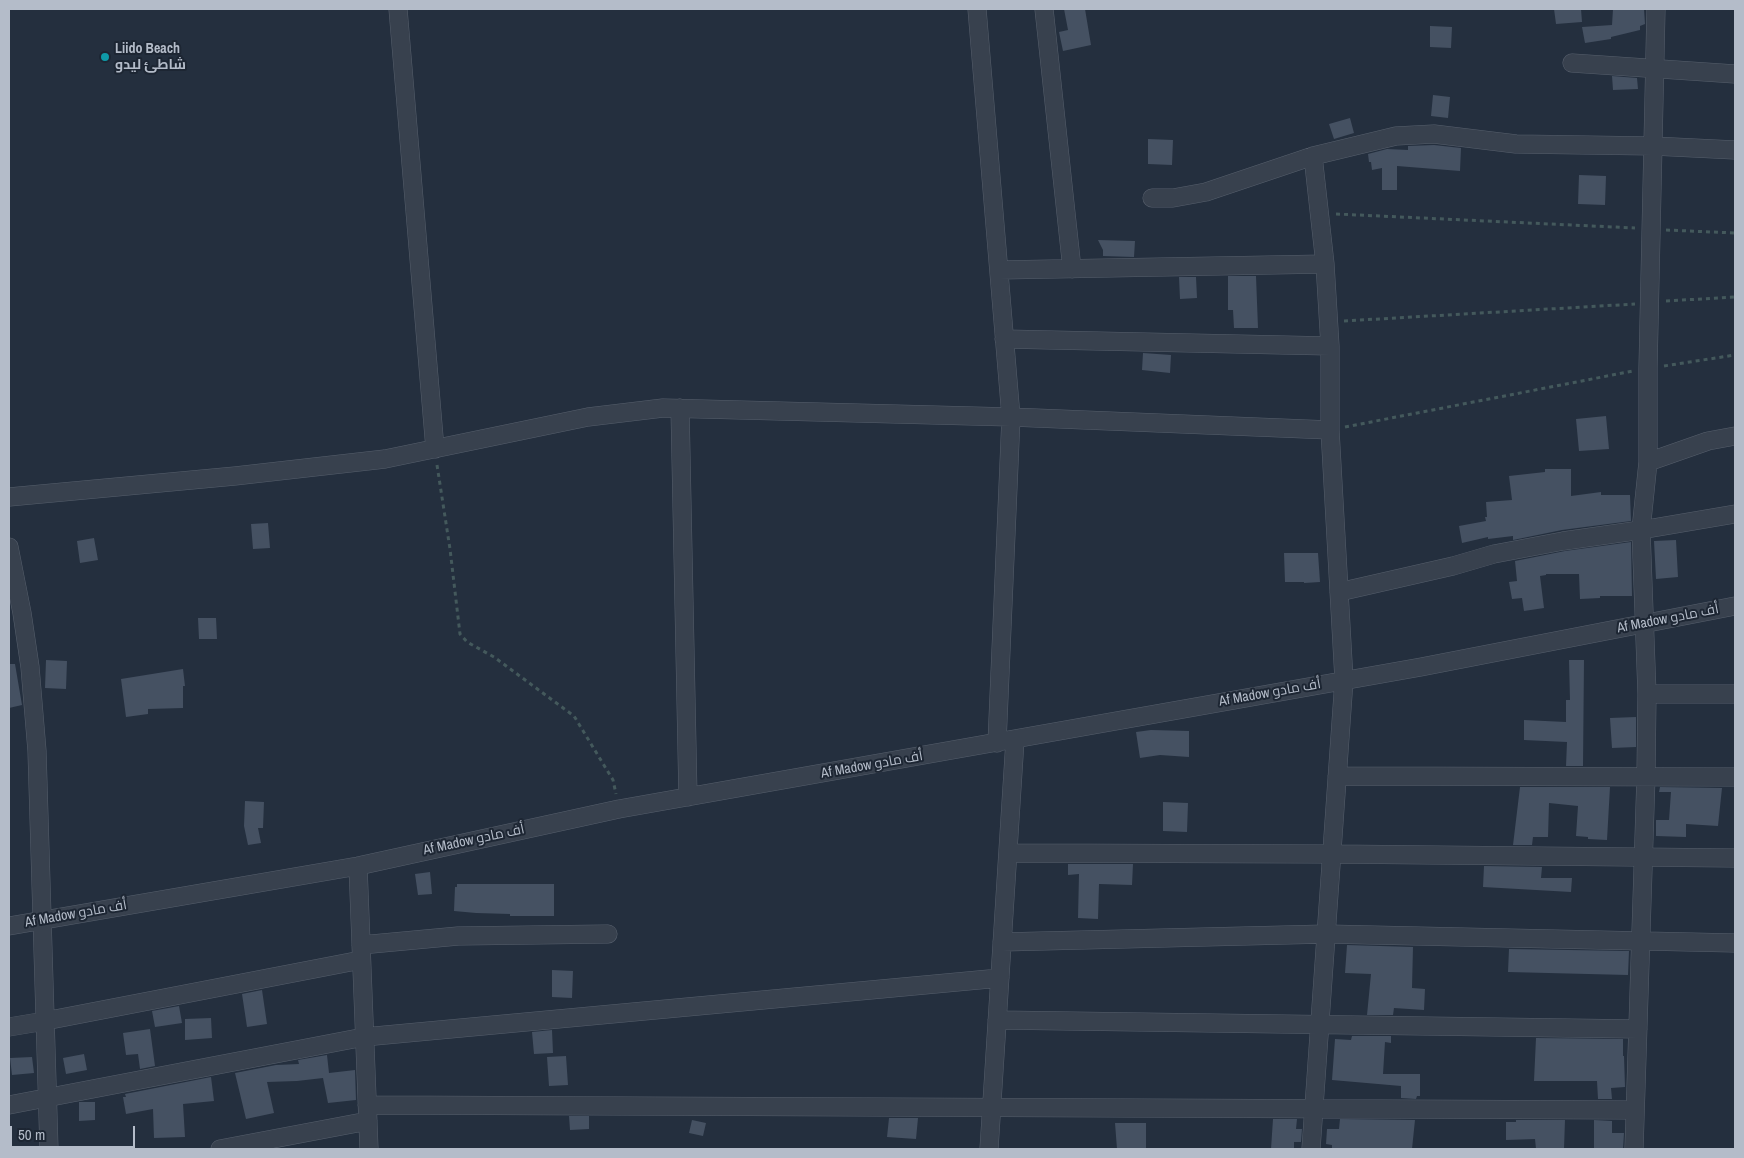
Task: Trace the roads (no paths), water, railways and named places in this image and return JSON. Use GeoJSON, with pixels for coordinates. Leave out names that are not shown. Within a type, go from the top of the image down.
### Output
{"type":"FeatureCollection","features":[{"type":"Feature","properties":{"kind":"street"},"geometry":{"type":"LineString","coordinates":[[398,9],[435,449]]}},
{"type":"Feature","properties":{"kind":"street"},"geometry":{"type":"LineString","coordinates":[[977,9],[1011,417],[997,743]]}},
{"type":"Feature","properties":{"kind":"street"},"geometry":{"type":"LineString","coordinates":[[1044,9],[1072,269]]}},
{"type":"Feature","properties":{"kind":"street"},"geometry":{"type":"LineString","coordinates":[[1634,1149],[1642,942],[1647,694],[1641,530],[1648,462],[1648,368],[1656,9]]}},
{"type":"Feature","properties":{"kind":"street"},"geometry":{"type":"LineString","coordinates":[[1572,63],[1735,74]]}},
{"type":"Feature","properties":{"kind":"street"},"geometry":{"type":"LineString","coordinates":[[1152,198],[1173,198],[1206,192],[1313,156],[1396,136],[1434,134],[1516,144],[1653,146],[1735,150]]}},
{"type":"Feature","properties":{"kind":"street"},"geometry":{"type":"LineString","coordinates":[[1311,1149],[1344,680],[1330,430],[1330,346],[1321,214],[1313,156]]}},
{"type":"Feature","properties":{"kind":"street"},"geometry":{"type":"LineString","coordinates":[[999,270],[1325,264]]}},
{"type":"Feature","properties":{"kind":"street"},"geometry":{"type":"LineString","coordinates":[[1004,339],[1330,346]]}},
{"type":"Feature","properties":{"kind":"street"},"geometry":{"type":"LineString","coordinates":[[9,497],[235,476],[385,459],[588,417],[663,408],[1011,417],[1330,430]]}},
{"type":"Feature","properties":{"kind":"street"},"geometry":{"type":"LineString","coordinates":[[680,408],[688,797]]}},
{"type":"Feature","properties":{"kind":"street"},"geometry":{"type":"LineString","coordinates":[[1648,462],[1708,441],[1735,436]]}},
{"type":"Feature","properties":{"kind":"street"},"geometry":{"type":"LineString","coordinates":[[1339,592],[1453,566],[1494,554],[1563,541],[1735,514]]}},
{"type":"Feature","properties":{"kind":"street"},"geometry":{"type":"LineString","coordinates":[[9,547],[13,594],[30,667],[37,751],[49,1149]]}},
{"type":"Feature","properties":{"kind":"street","name":"Af Madow أف مادو"},"geometry":{"type":"LineString","coordinates":[[9,926],[358,866],[619,809],[1015,740],[1735,606]]}},
{"type":"Feature","properties":{"kind":"street"},"geometry":{"type":"LineString","coordinates":[[1647,694],[1735,694]]}},
{"type":"Feature","properties":{"kind":"street"},"geometry":{"type":"LineString","coordinates":[[989,1149],[1015,740]]}},
{"type":"Feature","properties":{"kind":"street"},"geometry":{"type":"LineString","coordinates":[[1337,776],[1735,776]]}},
{"type":"Feature","properties":{"kind":"street"},"geometry":{"type":"LineString","coordinates":[[1008,854],[1332,854],[1735,858]]}},
{"type":"Feature","properties":{"kind":"street"},"geometry":{"type":"LineString","coordinates":[[358,866],[368,1149]]}},
{"type":"Feature","properties":{"kind":"street"},"geometry":{"type":"LineString","coordinates":[[9,1027],[45,1021],[361,952],[458,936],[608,934]]}},
{"type":"Feature","properties":{"kind":"street"},"geometry":{"type":"LineString","coordinates":[[1002,942],[1326,934],[1735,944]]}},
{"type":"Feature","properties":{"kind":"street"},"geometry":{"type":"LineString","coordinates":[[9,1105],[364,1037],[1000,978]]}},
{"type":"Feature","properties":{"kind":"street"},"geometry":{"type":"LineString","coordinates":[[997,1020],[1638,1029]]}},
{"type":"Feature","properties":{"kind":"street"},"geometry":{"type":"LineString","coordinates":[[220,1149],[367,1113],[991,1108],[1635,1110]]}},
{"type":"Feature","properties":{"kind":"place","name":"Liido Beach شاطئ ليدو"},"geometry":{"type":"Point","coordinates":[105,57]}}]}
